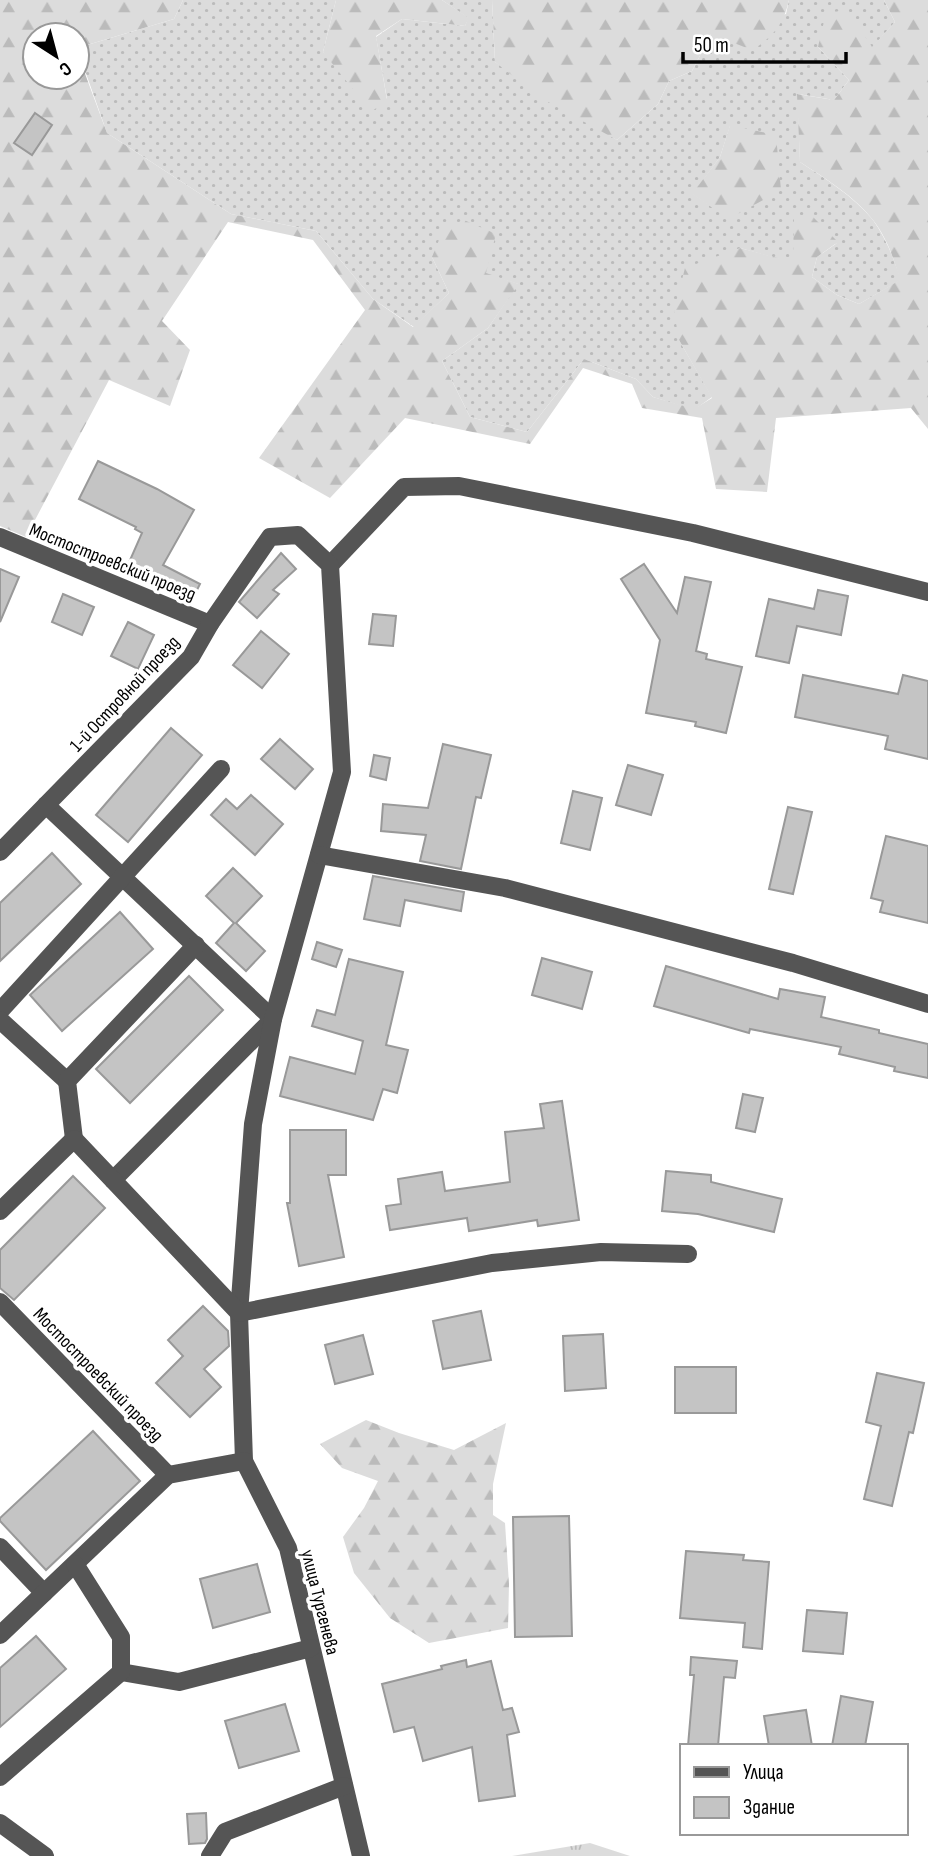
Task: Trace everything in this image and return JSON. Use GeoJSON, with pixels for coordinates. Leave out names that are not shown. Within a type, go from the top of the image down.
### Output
{"type":"FeatureCollection","features":[{"type":"Feature","properties":{"kind":"street"},"geometry":{"type":"LineString","coordinates":[[0,1635],[169,1475],[244,1461],[239,1313],[253,1124],[274,1019],[342,772],[330,565],[404,487],[459,486],[693,533],[928,592]]}},
{"type":"Feature","properties":{"kind":"street","name":"1-й Островной проезд"},"geometry":{"type":"LineString","coordinates":[[0,852],[191,657],[210,624],[270,537],[298,535],[330,565]]}},
{"type":"Feature","properties":{"kind":"street","name":"Мостостроевский проезд"},"geometry":{"type":"LineString","coordinates":[[0,537],[210,624]]}},
{"type":"Feature","properties":{"kind":"street"},"geometry":{"type":"LineString","coordinates":[[0,1011],[221,769]]}},
{"type":"Feature","properties":{"kind":"street"},"geometry":{"type":"LineString","coordinates":[[47,804],[274,1019]]}},
{"type":"Feature","properties":{"kind":"street"},"geometry":{"type":"LineString","coordinates":[[319,855],[505,888],[793,963],[928,1004]]}},
{"type":"Feature","properties":{"kind":"street"},"geometry":{"type":"LineString","coordinates":[[67,1081],[196,945]]}},
{"type":"Feature","properties":{"kind":"street"},"geometry":{"type":"LineString","coordinates":[[113,1180],[274,1019]]}},
{"type":"Feature","properties":{"kind":"street"},"geometry":{"type":"LineString","coordinates":[[0,1020],[67,1081],[74,1139],[239,1313]]}},
{"type":"Feature","properties":{"kind":"street"},"geometry":{"type":"LineString","coordinates":[[0,1211],[74,1139]]}},
{"type":"Feature","properties":{"kind":"street"},"geometry":{"type":"LineString","coordinates":[[239,1313],[492,1263],[601,1252],[688,1254]]}},
{"type":"Feature","properties":{"kind":"street","name":"Мостостроевский проезд"},"geometry":{"type":"LineString","coordinates":[[0,1302],[169,1475]]}},
{"type":"Feature","properties":{"kind":"street","name":"улица Тургенева"},"geometry":{"type":"LineString","coordinates":[[244,1461],[288,1548],[361,1856]]}},
{"type":"Feature","properties":{"kind":"street"},"geometry":{"type":"LineString","coordinates":[[0,1547],[44,1593]]}},
{"type":"Feature","properties":{"kind":"street"},"geometry":{"type":"LineString","coordinates":[[0,1777],[121,1672],[121,1637],[75,1564]]}},
{"type":"Feature","properties":{"kind":"street"},"geometry":{"type":"LineString","coordinates":[[121,1672],[179,1682],[311,1648]]}},
{"type":"Feature","properties":{"kind":"street"},"geometry":{"type":"LineString","coordinates":[[210,1856],[225,1832],[344,1786]]}},
{"type":"Feature","properties":{"kind":"street"},"geometry":{"type":"LineString","coordinates":[[0,1823],[45,1856]]}},
{"type":"Feature","properties":{"kind":"green space"},"geometry":{"type":"Polygon","coordinates":[[[0,0],[183,0],[174,19],[91,44],[91,21],[21,21],[21,91],[91,90],[107,133],[231,214],[316,231],[373,299],[413,327],[449,293],[432,257],[444,228],[464,220],[496,234],[486,273],[519,284],[488,328],[442,361],[470,417],[527,432],[584,359],[636,379],[653,397],[694,409],[712,398],[679,340],[674,311],[685,268],[740,248],[793,262],[794,214],[813,217],[838,242],[817,257],[812,277],[837,295],[859,304],[900,280],[889,249],[873,220],[830,181],[800,162],[797,94],[834,100],[849,80],[818,47],[826,13],[848,10],[872,47],[895,22],[884,0],[928,0],[928,429],[911,408],[776,418],[767,492],[716,489],[702,418],[642,408],[632,384],[583,368],[530,444],[405,418],[330,498],[259,458],[365,310],[313,240],[228,222],[162,321],[190,350],[170,406],[109,380],[26,537],[0,526],[0,0]]]}},
{"type":"Feature","properties":{"kind":"green space"},"geometry":{"type":"Polygon","coordinates":[[[183,0],[336,0],[323,52],[387,99],[376,37],[402,19],[465,26],[468,18],[442,0],[492,0],[495,62],[617,140],[658,104],[669,81],[692,71],[711,34],[786,14],[789,0],[884,0],[895,22],[872,48],[818,47],[849,80],[834,100],[798,94],[800,162],[848,196],[873,220],[889,249],[901,280],[859,304],[837,295],[812,277],[817,257],[837,243],[793,263],[740,248],[679,340],[712,397],[694,410],[653,397],[636,379],[584,359],[527,432],[470,417],[442,361],[488,328],[518,284],[432,257],[449,293],[414,327],[373,299],[316,231],[231,214],[107,133],[91,88],[91,44],[174,19],[183,0]],[[730,126],[720,157],[693,194],[729,218],[730,126]]]}},
{"type":"Feature","properties":{"kind":"green space"},"geometry":{"type":"Polygon","coordinates":[[[336,0],[442,0],[469,18],[465,26],[402,19],[376,36],[387,100],[371,112],[323,52],[336,0]]]}},
{"type":"Feature","properties":{"kind":"green space"},"geometry":{"type":"Polygon","coordinates":[[[492,0],[789,0],[776,29],[752,50],[711,34],[692,71],[669,81],[658,104],[617,140],[541,98],[495,62],[492,0]]]}},
{"type":"Feature","properties":{"kind":"green space"},"geometry":{"type":"Polygon","coordinates":[[[730,125],[776,135],[781,190],[729,219],[692,194],[720,157],[730,125]]]}},
{"type":"Feature","properties":{"kind":"green space"},"geometry":{"type":"Polygon","coordinates":[[[366,1420],[454,1450],[506,1423],[493,1484],[493,1515],[505,1523],[509,1584],[508,1628],[429,1643],[390,1618],[354,1573],[343,1537],[364,1508],[378,1481],[342,1468],[320,1444],[366,1420]]]}},
{"type":"Feature","properties":{"kind":"green space"},"geometry":{"type":"Polygon","coordinates":[[[590,1843],[630,1856],[512,1856],[590,1843]]]}},
{"type":"Feature","properties":{"kind":"building"},"geometry":{"type":"Polygon","coordinates":[[[35,113],[52,125],[32,155],[14,143],[35,113]]]}},
{"type":"Feature","properties":{"kind":"building"},"geometry":{"type":"Polygon","coordinates":[[[98,461],[194,510],[163,565],[200,584],[192,600],[127,567],[142,533],[135,529],[136,527],[79,499],[98,461]]]}},
{"type":"Feature","properties":{"kind":"building"},"geometry":{"type":"Polygon","coordinates":[[[281,553],[296,569],[273,590],[279,594],[257,618],[239,602],[281,553]]]}},
{"type":"Feature","properties":{"kind":"building"},"geometry":{"type":"Polygon","coordinates":[[[644,564],[677,613],[685,577],[711,582],[696,651],[707,654],[706,659],[742,667],[726,733],[695,726],[696,722],[646,713],[660,640],[621,579],[644,564]]]}},
{"type":"Feature","properties":{"kind":"building"},"geometry":{"type":"Polygon","coordinates":[[[0,569],[19,577],[0,622],[0,569]]]}},
{"type":"Feature","properties":{"kind":"building"},"geometry":{"type":"Polygon","coordinates":[[[818,590],[848,596],[841,635],[797,626],[789,663],[756,656],[769,599],[814,609],[818,590]]]}},
{"type":"Feature","properties":{"kind":"building"},"geometry":{"type":"Polygon","coordinates":[[[63,594],[94,607],[82,635],[52,622],[63,594]]]}},
{"type":"Feature","properties":{"kind":"building"},"geometry":{"type":"Polygon","coordinates":[[[373,614],[396,616],[393,646],[369,644],[373,614]]]}},
{"type":"Feature","properties":{"kind":"building"},"geometry":{"type":"Polygon","coordinates":[[[128,622],[154,635],[138,669],[111,656],[128,622]]]}},
{"type":"Feature","properties":{"kind":"building"},"geometry":{"type":"Polygon","coordinates":[[[261,631],[289,654],[262,688],[233,665],[261,631]]]}},
{"type":"Feature","properties":{"kind":"building"},"geometry":{"type":"Polygon","coordinates":[[[803,675],[898,694],[903,675],[928,681],[928,759],[885,749],[888,736],[795,717],[803,675]]]}},
{"type":"Feature","properties":{"kind":"building"},"geometry":{"type":"Polygon","coordinates":[[[171,728],[202,755],[128,842],[96,815],[171,728]]]}},
{"type":"Feature","properties":{"kind":"building"},"geometry":{"type":"Polygon","coordinates":[[[280,739],[313,769],[295,789],[261,759],[280,739]]]}},
{"type":"Feature","properties":{"kind":"building"},"geometry":{"type":"Polygon","coordinates":[[[443,744],[491,755],[481,798],[476,797],[461,869],[420,861],[426,835],[381,831],[383,804],[428,808],[443,744]]]}},
{"type":"Feature","properties":{"kind":"building"},"geometry":{"type":"Polygon","coordinates":[[[374,755],[390,758],[386,780],[370,776],[374,755]]]}},
{"type":"Feature","properties":{"kind":"building"},"geometry":{"type":"Polygon","coordinates":[[[628,765],[663,775],[651,815],[616,805],[628,765]]]}},
{"type":"Feature","properties":{"kind":"building"},"geometry":{"type":"Polygon","coordinates":[[[573,791],[602,798],[590,850],[561,843],[573,791]]]}},
{"type":"Feature","properties":{"kind":"building"},"geometry":{"type":"Polygon","coordinates":[[[251,795],[283,824],[255,855],[211,815],[226,799],[237,809],[251,795]]]}},
{"type":"Feature","properties":{"kind":"building"},"geometry":{"type":"Polygon","coordinates":[[[788,807],[812,812],[793,894],[769,889],[788,807]]]}},
{"type":"Feature","properties":{"kind":"building"},"geometry":{"type":"Polygon","coordinates":[[[886,836],[928,846],[928,923],[880,912],[883,901],[871,898],[886,836]]]}},
{"type":"Feature","properties":{"kind":"building"},"geometry":{"type":"Polygon","coordinates":[[[52,853],[81,884],[0,961],[0,903],[52,853]]]}},
{"type":"Feature","properties":{"kind":"building"},"geometry":{"type":"Polygon","coordinates":[[[233,868],[262,896],[236,923],[265,951],[246,971],[216,943],[234,923],[206,896],[233,868]]]}},
{"type":"Feature","properties":{"kind":"building"},"geometry":{"type":"Polygon","coordinates":[[[373,876],[464,892],[461,911],[405,900],[400,926],[364,919],[373,876]]]}},
{"type":"Feature","properties":{"kind":"building"},"geometry":{"type":"Polygon","coordinates":[[[120,912],[153,949],[62,1031],[30,995],[120,912]]]}},
{"type":"Feature","properties":{"kind":"building"},"geometry":{"type":"Polygon","coordinates":[[[317,942],[342,950],[336,967],[312,959],[317,942]]]}},
{"type":"Feature","properties":{"kind":"building"},"geometry":{"type":"Polygon","coordinates":[[[542,958],[592,972],[582,1009],[532,995],[542,958]]]}},
{"type":"Feature","properties":{"kind":"building"},"geometry":{"type":"Polygon","coordinates":[[[349,959],[403,972],[386,1045],[408,1050],[397,1093],[383,1089],[373,1120],[280,1096],[290,1057],[355,1074],[363,1041],[312,1026],[317,1010],[335,1015],[349,959]]]}},
{"type":"Feature","properties":{"kind":"building"},"geometry":{"type":"Polygon","coordinates":[[[666,966],[778,999],[780,989],[825,997],[821,1017],[928,1044],[928,1078],[839,1054],[841,1047],[750,1029],[749,1033],[654,1006],[666,966]]]}},
{"type":"Feature","properties":{"kind":"building"},"geometry":{"type":"Polygon","coordinates":[[[189,976],[223,1010],[130,1103],[96,1069],[189,976]]]}},
{"type":"Feature","properties":{"kind":"building"},"geometry":{"type":"Polygon","coordinates":[[[743,1094],[763,1098],[755,1132],[736,1128],[743,1094]]]}},
{"type":"Feature","properties":{"kind":"building"},"geometry":{"type":"Polygon","coordinates":[[[562,1101],[579,1220],[538,1226],[537,1220],[469,1231],[467,1218],[390,1230],[386,1206],[401,1204],[398,1179],[442,1172],[445,1191],[510,1182],[505,1132],[544,1128],[540,1104],[562,1101]]]}},
{"type":"Feature","properties":{"kind":"building"},"geometry":{"type":"Polygon","coordinates":[[[290,1130],[346,1130],[346,1175],[328,1175],[344,1257],[299,1266],[287,1203],[290,1203],[290,1130]]]}},
{"type":"Feature","properties":{"kind":"building"},"geometry":{"type":"Polygon","coordinates":[[[666,1171],[711,1175],[711,1182],[782,1199],[774,1232],[698,1214],[662,1211],[666,1171]]]}},
{"type":"Feature","properties":{"kind":"building"},"geometry":{"type":"Polygon","coordinates":[[[73,1176],[105,1208],[14,1300],[0,1288],[0,1250],[73,1176]]]}},
{"type":"Feature","properties":{"kind":"building"},"geometry":{"type":"Polygon","coordinates":[[[203,1306],[228,1331],[229,1346],[204,1369],[221,1387],[190,1417],[156,1383],[183,1356],[168,1340],[203,1306]]]}},
{"type":"Feature","properties":{"kind":"building"},"geometry":{"type":"Polygon","coordinates":[[[481,1311],[491,1360],[443,1369],[433,1321],[481,1311]]]}},
{"type":"Feature","properties":{"kind":"building"},"geometry":{"type":"Polygon","coordinates":[[[603,1334],[606,1388],[565,1391],[563,1336],[603,1334]]]}},
{"type":"Feature","properties":{"kind":"building"},"geometry":{"type":"Polygon","coordinates":[[[363,1335],[373,1374],[335,1384],[325,1345],[363,1335]]]}},
{"type":"Feature","properties":{"kind":"building"},"geometry":{"type":"Polygon","coordinates":[[[675,1367],[736,1367],[736,1413],[675,1413],[675,1367]]]}},
{"type":"Feature","properties":{"kind":"building"},"geometry":{"type":"Polygon","coordinates":[[[877,1373],[924,1383],[913,1433],[909,1432],[892,1506],[864,1499],[881,1426],[866,1422],[877,1373]]]}},
{"type":"Feature","properties":{"kind":"building"},"geometry":{"type":"Polygon","coordinates":[[[93,1431],[140,1481],[46,1570],[0,1518],[93,1431]]]}},
{"type":"Feature","properties":{"kind":"building"},"geometry":{"type":"Polygon","coordinates":[[[569,1516],[572,1636],[515,1637],[513,1517],[569,1516]]]}},
{"type":"Feature","properties":{"kind":"building"},"geometry":{"type":"Polygon","coordinates":[[[686,1551],[744,1555],[743,1560],[769,1562],[762,1649],[743,1647],[745,1623],[680,1618],[686,1551]]]}},
{"type":"Feature","properties":{"kind":"building"},"geometry":{"type":"Polygon","coordinates":[[[257,1564],[270,1612],[213,1628],[200,1579],[257,1564]]]}},
{"type":"Feature","properties":{"kind":"building"},"geometry":{"type":"Polygon","coordinates":[[[807,1610],[847,1613],[843,1654],[803,1651],[807,1610]]]}},
{"type":"Feature","properties":{"kind":"building"},"geometry":{"type":"Polygon","coordinates":[[[36,1636],[66,1669],[0,1727],[0,1668],[36,1636]]]}},
{"type":"Feature","properties":{"kind":"building"},"geometry":{"type":"Polygon","coordinates":[[[691,1657],[737,1661],[735,1678],[724,1677],[718,1744],[688,1744],[694,1675],[690,1675],[691,1657]]]}},
{"type":"Feature","properties":{"kind":"building"},"geometry":{"type":"Polygon","coordinates":[[[466,1660],[467,1667],[491,1661],[503,1710],[512,1708],[519,1732],[507,1735],[515,1796],[479,1801],[472,1747],[423,1761],[414,1727],[394,1732],[382,1684],[466,1660]]]}},
{"type":"Feature","properties":{"kind":"building"},"geometry":{"type":"Polygon","coordinates":[[[841,1696],[873,1702],[865,1744],[832,1744],[841,1696]]]}},
{"type":"Feature","properties":{"kind":"building"},"geometry":{"type":"Polygon","coordinates":[[[285,1704],[299,1751],[239,1768],[225,1721],[285,1704]]]}},
{"type":"Feature","properties":{"kind":"building"},"geometry":{"type":"Polygon","coordinates":[[[806,1710],[812,1744],[769,1744],[764,1716],[806,1710]]]}},
{"type":"Feature","properties":{"kind":"building"},"geometry":{"type":"Polygon","coordinates":[[[206,1813],[205,1843],[189,1844],[187,1814],[206,1813]]]}}]}
